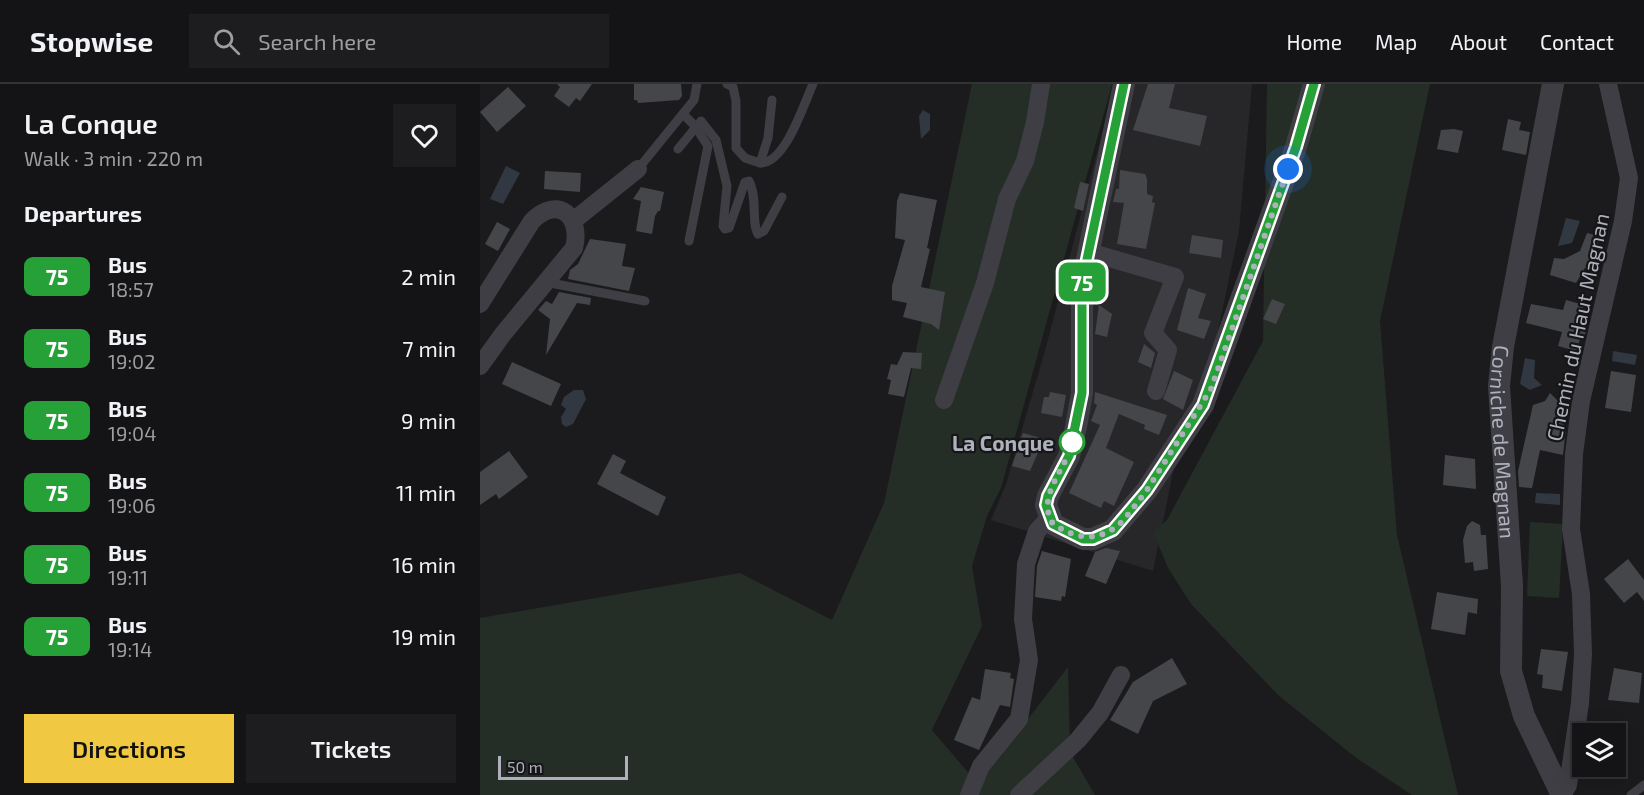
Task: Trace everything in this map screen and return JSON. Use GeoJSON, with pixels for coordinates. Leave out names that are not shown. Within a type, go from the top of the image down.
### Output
{"type":"FeatureCollection","features":[{"type":"Feature","properties":{"kind":"street"},"geometry":{"type":"LineString","coordinates":[[944,400],[985,283],[1007,199],[1025,161],[1035,122],[1041,84]]}},
{"type":"Feature","properties":{"kind":"street"},"geometry":{"type":"LineString","coordinates":[[1124,84],[1082,283],[1080,404],[1069,456],[1048,496],[1046,505],[1049,518],[1059,528],[1083,539],[1093,539],[1113,530],[1147,490],[1203,405],[1296,147],[1314,84]]}},
{"type":"Feature","properties":{"kind":"street","name":"Corniche de Magnan"},"geometry":{"type":"LineString","coordinates":[[1553,84],[1503,347],[1499,386],[1512,586],[1510,671],[1524,716],[1562,795]]}},
{"type":"Feature","properties":{"kind":"street","name":"Chemin du Haut Magnan"},"geometry":{"type":"LineString","coordinates":[[1562,795],[1568,785],[1580,703],[1583,654],[1581,594],[1571,529],[1574,454],[1581,401],[1623,221],[1636,176],[1608,84]]}},
{"type":"Feature","properties":{"kind":"street"},"geometry":{"type":"LineString","coordinates":[[573,220],[638,170]]}},
{"type":"Feature","properties":{"kind":"street"},"geometry":{"type":"LineString","coordinates":[[480,304],[532,221],[540,213],[548,208],[557,209],[573,220],[576,230],[574,248],[480,366]]}},
{"type":"Feature","properties":{"kind":"street"},"geometry":{"type":"LineString","coordinates":[[1089,252],[1175,278],[1154,333],[1168,350],[1156,391]]}},
{"type":"Feature","properties":{"kind":"street"},"geometry":{"type":"LineString","coordinates":[[969,795],[981,765],[1019,719],[1029,660],[1023,619],[1026,564],[1036,531],[1049,518]]}},
{"type":"Feature","properties":{"kind":"street"},"geometry":{"type":"LineString","coordinates":[[1019,795],[1078,740],[1100,713],[1121,675]]}},
{"type":"Feature","properties":{"kind":"lane"},"geometry":{"type":"LineString","coordinates":[[638,170],[694,100],[697,84]]}},
{"type":"Feature","properties":{"kind":"lane"},"geometry":{"type":"LineString","coordinates":[[727,84],[733,87],[736,101],[736,148],[745,158],[759,164],[768,164],[779,156],[813,84]]}},
{"type":"Feature","properties":{"kind":"lane"},"geometry":{"type":"LineString","coordinates":[[759,164],[768,138],[772,100]]}},
{"type":"Feature","properties":{"kind":"lane"},"geometry":{"type":"LineString","coordinates":[[683,114],[695,126],[708,146],[689,241]]}},
{"type":"Feature","properties":{"kind":"lane"},"geometry":{"type":"LineString","coordinates":[[678,149],[701,121],[716,140],[727,186],[724,229],[729,228],[733,222],[745,183],[749,181],[751,186],[756,208],[754,229],[758,234],[764,231],[782,197]]}},
{"type":"Feature","properties":{"kind":"lane"},"geometry":{"type":"LineString","coordinates":[[545,282],[645,301]]}},
{"type":"Feature","properties":{"kind":"lane"},"geometry":{"type":"LineString","coordinates":[[1631,795],[1644,785]]}},
{"type":"Feature","properties":{"kind":"shaded area"},"geometry":{"type":"Polygon","coordinates":[[[972,84],[1112,84],[1001,488],[987,516],[972,566],[982,626],[932,730],[978,784],[1068,667],[1070,752],[1095,795],[480,795],[480,618],[740,573],[832,620],[884,503],[972,84]]]}},
{"type":"Feature","properties":{"kind":"shaded area","name":"La Conque"},"geometry":{"type":"Polygon","coordinates":[[[1115,84],[1252,84],[1239,231],[1211,364],[1173,472],[1153,571],[991,520],[1006,484],[1046,347],[1115,84]]]}},
{"type":"Feature","properties":{"kind":"shaded area"},"geometry":{"type":"Polygon","coordinates":[[[1267,84],[1430,84],[1380,321],[1397,535],[1458,795],[1412,795],[1355,757],[1278,695],[1191,604],[1168,568],[1153,532],[1167,520],[1263,341],[1267,84]]]}},
{"type":"Feature","properties":{"kind":"shaded area"},"geometry":{"type":"Polygon","coordinates":[[[923,110],[930,114],[930,130],[921,139],[919,116],[923,110]]]}},
{"type":"Feature","properties":{"kind":"shaded area"},"geometry":{"type":"Polygon","coordinates":[[[506,166],[520,173],[503,204],[490,199],[506,166]]]}},
{"type":"Feature","properties":{"kind":"shaded area"},"geometry":{"type":"Polygon","coordinates":[[[1566,218],[1580,221],[1572,243],[1558,246],[1566,218]]]}},
{"type":"Feature","properties":{"kind":"shaded area"},"geometry":{"type":"Polygon","coordinates":[[[1613,351],[1637,355],[1635,365],[1612,361],[1613,351]]]}},
{"type":"Feature","properties":{"kind":"shaded area"},"geometry":{"type":"Polygon","coordinates":[[[1525,358],[1535,360],[1534,378],[1542,385],[1530,390],[1520,384],[1525,358]]]}},
{"type":"Feature","properties":{"kind":"shaded area"},"geometry":{"type":"Polygon","coordinates":[[[574,390],[583,390],[586,399],[573,424],[566,427],[562,424],[561,417],[566,409],[561,405],[564,397],[574,390]]]}},
{"type":"Feature","properties":{"kind":"shaded area"},"geometry":{"type":"Polygon","coordinates":[[[1536,493],[1560,494],[1560,505],[1535,503],[1536,493]]]}},
{"type":"Feature","properties":{"kind":"shaded area"},"geometry":{"type":"Polygon","coordinates":[[[1530,522],[1563,524],[1559,598],[1527,596],[1530,522]]]}},
{"type":"Feature","properties":{"kind":"building"},"geometry":{"type":"Polygon","coordinates":[[[557,84],[592,84],[580,101],[576,98],[569,107],[554,96],[560,87],[557,84]]]}},
{"type":"Feature","properties":{"kind":"building"},"geometry":{"type":"Polygon","coordinates":[[[634,84],[681,84],[682,96],[679,100],[638,103],[634,100],[634,84]]]}},
{"type":"Feature","properties":{"kind":"building"},"geometry":{"type":"Polygon","coordinates":[[[1148,84],[1175,84],[1169,108],[1207,116],[1200,146],[1133,130],[1148,84]]]}},
{"type":"Feature","properties":{"kind":"building"},"geometry":{"type":"Polygon","coordinates":[[[508,87],[526,106],[497,132],[480,112],[508,87]]]}},
{"type":"Feature","properties":{"kind":"building"},"geometry":{"type":"Polygon","coordinates":[[[1508,119],[1521,122],[1519,130],[1530,132],[1526,155],[1502,150],[1508,119]]]}},
{"type":"Feature","properties":{"kind":"building"},"geometry":{"type":"Polygon","coordinates":[[[1441,130],[1463,131],[1458,153],[1437,149],[1441,130]]]}},
{"type":"Feature","properties":{"kind":"building"},"geometry":{"type":"Polygon","coordinates":[[[1120,170],[1145,174],[1147,194],[1153,196],[1152,202],[1155,203],[1146,249],[1117,244],[1124,203],[1113,202],[1116,189],[1119,189],[1120,170]]]}},
{"type":"Feature","properties":{"kind":"building"},"geometry":{"type":"Polygon","coordinates":[[[545,171],[581,173],[580,192],[544,189],[545,171]]]}},
{"type":"Feature","properties":{"kind":"building"},"geometry":{"type":"Polygon","coordinates":[[[1080,182],[1089,184],[1083,211],[1074,208],[1080,182]]]}},
{"type":"Feature","properties":{"kind":"building"},"geometry":{"type":"Polygon","coordinates":[[[641,187],[664,192],[660,211],[655,216],[652,234],[636,231],[641,201],[633,199],[641,187]]]}},
{"type":"Feature","properties":{"kind":"building"},"geometry":{"type":"Polygon","coordinates":[[[900,193],[937,200],[927,248],[930,249],[921,287],[945,292],[939,330],[931,324],[903,317],[907,303],[892,300],[892,286],[905,240],[895,238],[897,201],[900,193]]]}},
{"type":"Feature","properties":{"kind":"building"},"geometry":{"type":"Polygon","coordinates":[[[497,222],[510,229],[498,251],[485,244],[497,222]]]}},
{"type":"Feature","properties":{"kind":"building"},"geometry":{"type":"Polygon","coordinates":[[[1587,233],[1600,236],[1591,270],[1585,268],[1576,283],[1550,275],[1554,258],[1564,259],[1580,251],[1587,233]]]}},
{"type":"Feature","properties":{"kind":"building"},"geometry":{"type":"Polygon","coordinates":[[[1192,235],[1223,240],[1221,258],[1189,253],[1192,235]]]}},
{"type":"Feature","properties":{"kind":"building"},"geometry":{"type":"Polygon","coordinates":[[[590,239],[626,244],[622,266],[635,268],[629,291],[568,279],[570,270],[578,264],[590,239]]]}},
{"type":"Feature","properties":{"kind":"building"},"geometry":{"type":"Polygon","coordinates":[[[1188,288],[1206,294],[1198,318],[1211,321],[1204,339],[1177,330],[1188,288]]]}},
{"type":"Feature","properties":{"kind":"building"},"geometry":{"type":"Polygon","coordinates":[[[559,292],[591,298],[590,305],[577,303],[546,355],[550,319],[538,310],[546,301],[552,304],[559,292]]]}},
{"type":"Feature","properties":{"kind":"building"},"geometry":{"type":"Polygon","coordinates":[[[1272,299],[1285,304],[1276,324],[1263,319],[1272,299]]]}},
{"type":"Feature","properties":{"kind":"building"},"geometry":{"type":"Polygon","coordinates":[[[1566,300],[1584,305],[1579,322],[1587,324],[1584,340],[1580,339],[1576,351],[1558,346],[1562,332],[1526,323],[1531,304],[1563,310],[1566,300]]]}},
{"type":"Feature","properties":{"kind":"building"},"geometry":{"type":"Polygon","coordinates":[[[1099,305],[1112,314],[1107,337],[1095,334],[1099,305]]]}},
{"type":"Feature","properties":{"kind":"building"},"geometry":{"type":"Polygon","coordinates":[[[1144,344],[1155,353],[1151,368],[1138,362],[1144,344]]]}},
{"type":"Feature","properties":{"kind":"building"},"geometry":{"type":"Polygon","coordinates":[[[903,352],[922,353],[921,369],[911,368],[904,397],[888,394],[891,380],[887,379],[891,364],[897,365],[903,352]]]}},
{"type":"Feature","properties":{"kind":"building"},"geometry":{"type":"Polygon","coordinates":[[[512,362],[561,384],[551,406],[502,384],[512,362]]]}},
{"type":"Feature","properties":{"kind":"building"},"geometry":{"type":"Polygon","coordinates":[[[1174,371],[1193,380],[1183,410],[1163,399],[1174,371]]]}},
{"type":"Feature","properties":{"kind":"building"},"geometry":{"type":"Polygon","coordinates":[[[1611,371],[1636,375],[1631,412],[1605,408],[1611,371]]]}},
{"type":"Feature","properties":{"kind":"building"},"geometry":{"type":"Polygon","coordinates":[[[1050,392],[1066,395],[1062,417],[1041,413],[1044,397],[1049,397],[1050,392]]]}},
{"type":"Feature","properties":{"kind":"building"},"geometry":{"type":"Polygon","coordinates":[[[1095,392],[1167,415],[1159,435],[1144,429],[1145,425],[1119,414],[1106,448],[1134,462],[1114,506],[1104,501],[1101,508],[1069,493],[1100,425],[1091,421],[1097,405],[1094,403],[1095,392]]]}},
{"type":"Feature","properties":{"kind":"building"},"geometry":{"type":"Polygon","coordinates":[[[1550,393],[1567,410],[1563,426],[1566,427],[1563,455],[1540,450],[1532,488],[1519,487],[1518,471],[1533,405],[1545,401],[1550,393]]]}},
{"type":"Feature","properties":{"kind":"building"},"geometry":{"type":"Polygon","coordinates":[[[1023,433],[1044,439],[1030,471],[1012,466],[1023,433]]]}},
{"type":"Feature","properties":{"kind":"building"},"geometry":{"type":"Polygon","coordinates":[[[509,451],[528,477],[499,499],[496,494],[480,505],[480,472],[509,451]]]}},
{"type":"Feature","properties":{"kind":"building"},"geometry":{"type":"Polygon","coordinates":[[[613,454],[626,461],[620,473],[666,497],[658,516],[597,484],[613,454]]]}},
{"type":"Feature","properties":{"kind":"building"},"geometry":{"type":"Polygon","coordinates":[[[1445,455],[1475,459],[1476,489],[1443,485],[1445,455]]]}},
{"type":"Feature","properties":{"kind":"building"},"geometry":{"type":"Polygon","coordinates":[[[1472,521],[1480,525],[1481,535],[1486,535],[1488,569],[1474,571],[1473,562],[1465,563],[1463,540],[1467,526],[1472,521]]]}},
{"type":"Feature","properties":{"kind":"building"},"geometry":{"type":"Polygon","coordinates":[[[1106,548],[1120,551],[1106,584],[1085,576],[1095,552],[1106,548]]]}},
{"type":"Feature","properties":{"kind":"building"},"geometry":{"type":"Polygon","coordinates":[[[1042,551],[1071,559],[1065,597],[1062,596],[1061,601],[1035,597],[1037,566],[1042,551]]]}},
{"type":"Feature","properties":{"kind":"building"},"geometry":{"type":"Polygon","coordinates":[[[1628,559],[1644,580],[1644,601],[1637,592],[1624,603],[1604,579],[1628,559]]]}},
{"type":"Feature","properties":{"kind":"building"},"geometry":{"type":"Polygon","coordinates":[[[1437,592],[1478,599],[1477,614],[1468,612],[1465,635],[1431,629],[1437,592]]]}},
{"type":"Feature","properties":{"kind":"building"},"geometry":{"type":"Polygon","coordinates":[[[1541,649],[1568,652],[1562,691],[1542,688],[1543,675],[1537,674],[1541,649]]]}},
{"type":"Feature","properties":{"kind":"building"},"geometry":{"type":"Polygon","coordinates":[[[1172,658],[1187,684],[1153,701],[1138,734],[1110,720],[1133,682],[1172,658]]]}},
{"type":"Feature","properties":{"kind":"building"},"geometry":{"type":"Polygon","coordinates":[[[1614,668],[1642,673],[1639,703],[1608,700],[1614,668]]]}},
{"type":"Feature","properties":{"kind":"building"},"geometry":{"type":"Polygon","coordinates":[[[985,669],[1011,673],[1010,678],[1014,679],[1010,707],[1000,705],[979,750],[954,740],[972,697],[980,700],[985,669]]]}},
{"type":"Feature","properties":{"kind":"bus line","name":"75"},"geometry":{"type":"LineString","coordinates":[[1124,84],[1082,283],[1082,393],[1076,427],[1069,456],[1048,496],[1046,505],[1053,524],[1083,539],[1093,539],[1104,535],[1124,520],[1147,490],[1203,405],[1211,389],[1258,257],[1296,147],[1314,84]]}},
{"type":"Feature","properties":{"kind":"place","name":"La Conque"},"geometry":{"type":"Point","coordinates":[1072,442]}},
{"type":"Feature","properties":{"kind":"route"},"geometry":{"type":"LineString","coordinates":[[1072,442],[1069,456],[1048,496],[1046,505],[1053,524],[1083,539],[1093,539],[1113,530],[1124,520],[1147,490],[1203,405],[1211,389],[1288,169]]}}]}
